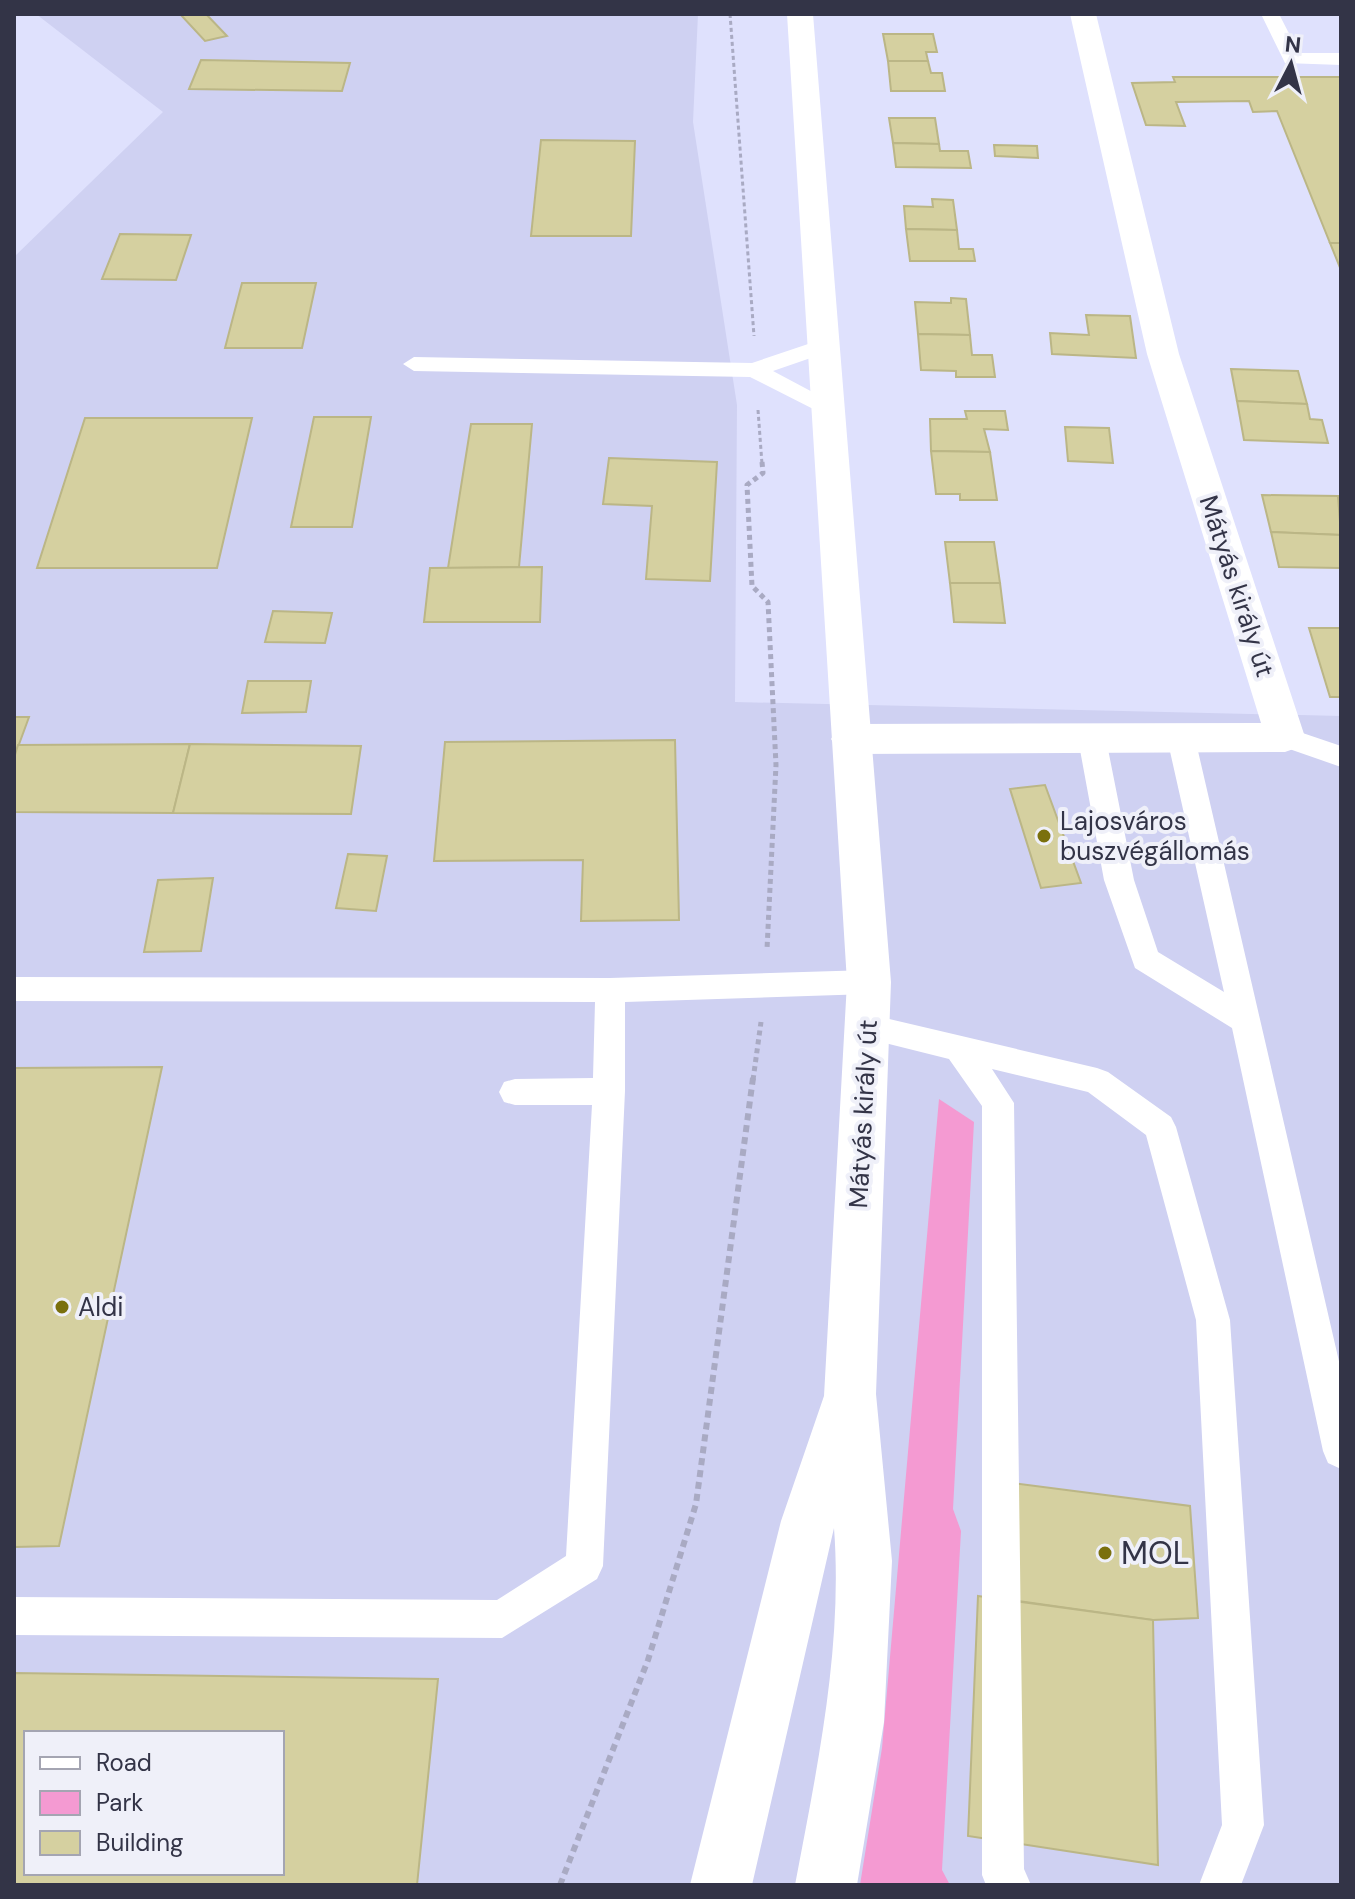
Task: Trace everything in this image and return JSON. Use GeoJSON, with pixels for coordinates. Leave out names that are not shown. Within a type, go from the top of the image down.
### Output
{"type":"FeatureCollection","features":[{"type":"Feature","properties":{"kind":"main road","name":"Mátyás király út"},"geometry":{"type":"LineString","coordinates":[[800,14],[869,982],[850,1394],[864,1561],[855,1722],[826,1885]]}},
{"type":"Feature","properties":{"kind":"main road","name":"Mátyás király út"},"geometry":{"type":"LineString","coordinates":[[1083,14],[1163,354],[1285,737]]}},
{"type":"Feature","properties":{"kind":"main road"},"geometry":{"type":"LineString","coordinates":[[851,739],[1285,737]]}},
{"type":"Feature","properties":{"kind":"main road","name":"Mátyás király út"},"geometry":{"type":"LineString","coordinates":[[721,1885],[808,1521],[850,1394]]}},
{"type":"Feature","properties":{"kind":"lane"},"geometry":{"type":"LineString","coordinates":[[1270,14],[1292,59],[1341,59]]}},
{"type":"Feature","properties":{"kind":"lane"},"geometry":{"type":"LineString","coordinates":[[414,364],[754,370],[823,346]]}},
{"type":"Feature","properties":{"kind":"lane"},"geometry":{"type":"LineString","coordinates":[[754,370],[827,409]]}},
{"type":"Feature","properties":{"kind":"lane"},"geometry":{"type":"LineString","coordinates":[[1285,737],[1341,735]]}},
{"type":"Feature","properties":{"kind":"lane"},"geometry":{"type":"LineString","coordinates":[[1285,737],[1341,757]]}},
{"type":"Feature","properties":{"kind":"lane"},"geometry":{"type":"LineString","coordinates":[[1181,738],[1341,1451]]}},
{"type":"Feature","properties":{"kind":"lane"},"geometry":{"type":"LineString","coordinates":[[1092,739],[1119,880],[1146,959],[1245,1020]]}},
{"type":"Feature","properties":{"kind":"lane"},"geometry":{"type":"LineString","coordinates":[[14,989],[610,990],[869,982]]}},
{"type":"Feature","properties":{"kind":"lane"},"geometry":{"type":"LineString","coordinates":[[14,1616],[502,1619],[584,1566],[609,1091],[610,990]]}},
{"type":"Feature","properties":{"kind":"lane"},"geometry":{"type":"LineString","coordinates":[[868,1027],[1097,1081],[1160,1127],[1213,1320],[1243,1825],[1220,1885]]}},
{"type":"Feature","properties":{"kind":"lane"},"geometry":{"type":"LineString","coordinates":[[960,1050],[998,1103],[1003,1875],[1010,1885]]}},
{"type":"Feature","properties":{"kind":"lane"},"geometry":{"type":"LineString","coordinates":[[515,1092],[609,1091]]}},
{"type":"Feature","properties":{"kind":"shaded area"},"geometry":{"type":"Polygon","coordinates":[[[36,14],[698,14],[693,122],[737,405],[735,702],[1341,716],[1341,1885],[14,1885],[14,257],[163,112],[36,14]]]}},
{"type":"Feature","properties":{"kind":"green space"},"geometry":{"type":"Polygon","coordinates":[[[939,1099],[974,1122],[953,1509],[961,1531],[942,1870],[950,1885],[860,1885],[882,1748],[939,1099]]]}},
{"type":"Feature","properties":{"kind":"building"},"geometry":{"type":"Polygon","coordinates":[[[180,14],[206,14],[227,36],[205,41],[180,14]]]}},
{"type":"Feature","properties":{"kind":"building"},"geometry":{"type":"Polygon","coordinates":[[[883,34],[933,34],[937,52],[926,52],[928,61],[888,61],[883,34]]]}},
{"type":"Feature","properties":{"kind":"building"},"geometry":{"type":"Polygon","coordinates":[[[201,60],[350,63],[342,91],[189,89],[201,60]]]}},
{"type":"Feature","properties":{"kind":"building"},"geometry":{"type":"Polygon","coordinates":[[[888,61],[928,61],[931,73],[942,73],[945,91],[891,91],[888,61]]]}},
{"type":"Feature","properties":{"kind":"building"},"geometry":{"type":"Polygon","coordinates":[[[1173,77],[1341,77],[1341,243],[1330,243],[1277,111],[1253,112],[1249,101],[1176,102],[1185,126],[1146,125],[1132,83],[1175,82],[1173,77]]]}},
{"type":"Feature","properties":{"kind":"building"},"geometry":{"type":"Polygon","coordinates":[[[889,118],[935,118],[939,144],[893,143],[889,118]]]}},
{"type":"Feature","properties":{"kind":"building"},"geometry":{"type":"Polygon","coordinates":[[[541,140],[635,141],[631,236],[531,236],[541,140]]]}},
{"type":"Feature","properties":{"kind":"building"},"geometry":{"type":"Polygon","coordinates":[[[893,143],[939,144],[940,151],[968,151],[971,168],[896,167],[893,143]]]}},
{"type":"Feature","properties":{"kind":"building"},"geometry":{"type":"Polygon","coordinates":[[[994,145],[1037,146],[1038,158],[995,156],[994,145]]]}},
{"type":"Feature","properties":{"kind":"building"},"geometry":{"type":"Polygon","coordinates":[[[932,199],[953,200],[957,230],[906,229],[904,206],[933,207],[932,199]]]}},
{"type":"Feature","properties":{"kind":"building"},"geometry":{"type":"Polygon","coordinates":[[[906,229],[957,230],[959,249],[973,249],[975,261],[910,261],[906,229]]]}},
{"type":"Feature","properties":{"kind":"building"},"geometry":{"type":"Polygon","coordinates":[[[120,234],[191,235],[176,280],[102,279],[120,234]]]}},
{"type":"Feature","properties":{"kind":"building"},"geometry":{"type":"Polygon","coordinates":[[[1330,243],[1341,243],[1341,270],[1330,243]]]}},
{"type":"Feature","properties":{"kind":"building"},"geometry":{"type":"Polygon","coordinates":[[[242,283],[316,283],[302,348],[225,348],[242,283]]]}},
{"type":"Feature","properties":{"kind":"building"},"geometry":{"type":"Polygon","coordinates":[[[951,298],[966,299],[970,335],[918,334],[915,302],[951,303],[951,298]]]}},
{"type":"Feature","properties":{"kind":"building"},"geometry":{"type":"Polygon","coordinates":[[[1086,315],[1130,316],[1136,358],[1052,354],[1050,333],[1089,335],[1086,315]]]}},
{"type":"Feature","properties":{"kind":"building"},"geometry":{"type":"Polygon","coordinates":[[[918,334],[970,335],[972,355],[992,355],[995,377],[956,377],[956,371],[921,370],[918,334]]]}},
{"type":"Feature","properties":{"kind":"building"},"geometry":{"type":"Polygon","coordinates":[[[1231,369],[1298,371],[1307,404],[1237,401],[1231,369]]]}},
{"type":"Feature","properties":{"kind":"building"},"geometry":{"type":"Polygon","coordinates":[[[1237,401],[1307,404],[1310,419],[1322,420],[1328,443],[1244,440],[1237,401]]]}},
{"type":"Feature","properties":{"kind":"building"},"geometry":{"type":"Polygon","coordinates":[[[965,411],[1005,411],[1008,430],[984,429],[990,452],[931,451],[930,419],[967,419],[965,411]]]}},
{"type":"Feature","properties":{"kind":"building"},"geometry":{"type":"Polygon","coordinates":[[[314,417],[371,417],[352,527],[291,527],[314,417]]]}},
{"type":"Feature","properties":{"kind":"building"},"geometry":{"type":"Polygon","coordinates":[[[85,418],[252,418],[217,568],[37,568],[85,418]]]}},
{"type":"Feature","properties":{"kind":"building"},"geometry":{"type":"Polygon","coordinates":[[[471,424],[532,424],[519,567],[448,568],[471,424]]]}},
{"type":"Feature","properties":{"kind":"building"},"geometry":{"type":"Polygon","coordinates":[[[1065,427],[1109,428],[1113,463],[1068,461],[1065,427]]]}},
{"type":"Feature","properties":{"kind":"building"},"geometry":{"type":"Polygon","coordinates":[[[931,451],[990,452],[997,500],[960,500],[960,494],[936,494],[931,451]]]}},
{"type":"Feature","properties":{"kind":"building"},"geometry":{"type":"Polygon","coordinates":[[[609,458],[717,462],[710,581],[646,579],[652,506],[603,504],[609,458]]]}},
{"type":"Feature","properties":{"kind":"building"},"geometry":{"type":"Polygon","coordinates":[[[1262,495],[1338,496],[1341,535],[1271,532],[1262,495]]]}},
{"type":"Feature","properties":{"kind":"building"},"geometry":{"type":"Polygon","coordinates":[[[1271,532],[1341,535],[1341,568],[1279,567],[1271,532]]]}},
{"type":"Feature","properties":{"kind":"building"},"geometry":{"type":"Polygon","coordinates":[[[945,542],[994,542],[1000,583],[950,583],[945,542]]]}},
{"type":"Feature","properties":{"kind":"building"},"geometry":{"type":"Polygon","coordinates":[[[542,567],[540,622],[424,622],[430,568],[542,567]]]}},
{"type":"Feature","properties":{"kind":"building"},"geometry":{"type":"Polygon","coordinates":[[[950,583],[1000,583],[1005,623],[954,622],[950,583]]]}},
{"type":"Feature","properties":{"kind":"building"},"geometry":{"type":"Polygon","coordinates":[[[273,611],[332,613],[325,643],[265,642],[273,611]]]}},
{"type":"Feature","properties":{"kind":"building"},"geometry":{"type":"Polygon","coordinates":[[[1309,628],[1341,628],[1341,697],[1330,697],[1309,628]]]}},
{"type":"Feature","properties":{"kind":"building"},"geometry":{"type":"Polygon","coordinates":[[[248,681],[311,681],[306,712],[242,713],[248,681]]]}},
{"type":"Feature","properties":{"kind":"building"},"geometry":{"type":"Polygon","coordinates":[[[14,717],[29,717],[14,758],[14,717]]]}},
{"type":"Feature","properties":{"kind":"building"},"geometry":{"type":"Polygon","coordinates":[[[675,740],[679,920],[581,921],[583,860],[434,861],[445,742],[675,740]]]}},
{"type":"Feature","properties":{"kind":"building"},"geometry":{"type":"Polygon","coordinates":[[[190,744],[173,813],[14,812],[14,758],[18,745],[190,744]]]}},
{"type":"Feature","properties":{"kind":"building"},"geometry":{"type":"Polygon","coordinates":[[[190,744],[361,746],[351,814],[173,813],[190,744]]]}},
{"type":"Feature","properties":{"kind":"building","name":"Lajosváros buszvégállomás"},"geometry":{"type":"Polygon","coordinates":[[[1045,785],[1081,883],[1041,888],[1010,789],[1045,785]]]}},
{"type":"Feature","properties":{"kind":"building"},"geometry":{"type":"Polygon","coordinates":[[[348,854],[387,856],[376,911],[336,908],[348,854]]]}},
{"type":"Feature","properties":{"kind":"building"},"geometry":{"type":"Polygon","coordinates":[[[213,878],[201,951],[144,952],[158,880],[213,878]]]}},
{"type":"Feature","properties":{"kind":"building","name":"Aldi"},"geometry":{"type":"Polygon","coordinates":[[[162,1067],[59,1546],[14,1547],[14,1068],[162,1067]]]}},
{"type":"Feature","properties":{"kind":"building","name":"MOL"},"geometry":{"type":"Polygon","coordinates":[[[1013,1483],[1190,1506],[1198,1618],[1153,1620],[1018,1601],[1013,1483]]]}},
{"type":"Feature","properties":{"kind":"building"},"geometry":{"type":"Polygon","coordinates":[[[978,1596],[1153,1620],[1158,1865],[968,1836],[978,1596]]]}},
{"type":"Feature","properties":{"kind":"building"},"geometry":{"type":"Polygon","coordinates":[[[14,1673],[438,1679],[417,1885],[14,1885],[14,1673]]]}},
{"type":"Feature","properties":{"kind":"place","name":"Lajosváros buszvégállomás"},"geometry":{"type":"Point","coordinates":[1044,836]}},
{"type":"Feature","properties":{"kind":"place","name":"Aldi"},"geometry":{"type":"Point","coordinates":[62,1307]}},
{"type":"Feature","properties":{"kind":"place","name":"MOL"},"geometry":{"type":"Point","coordinates":[1105,1553]}}]}
